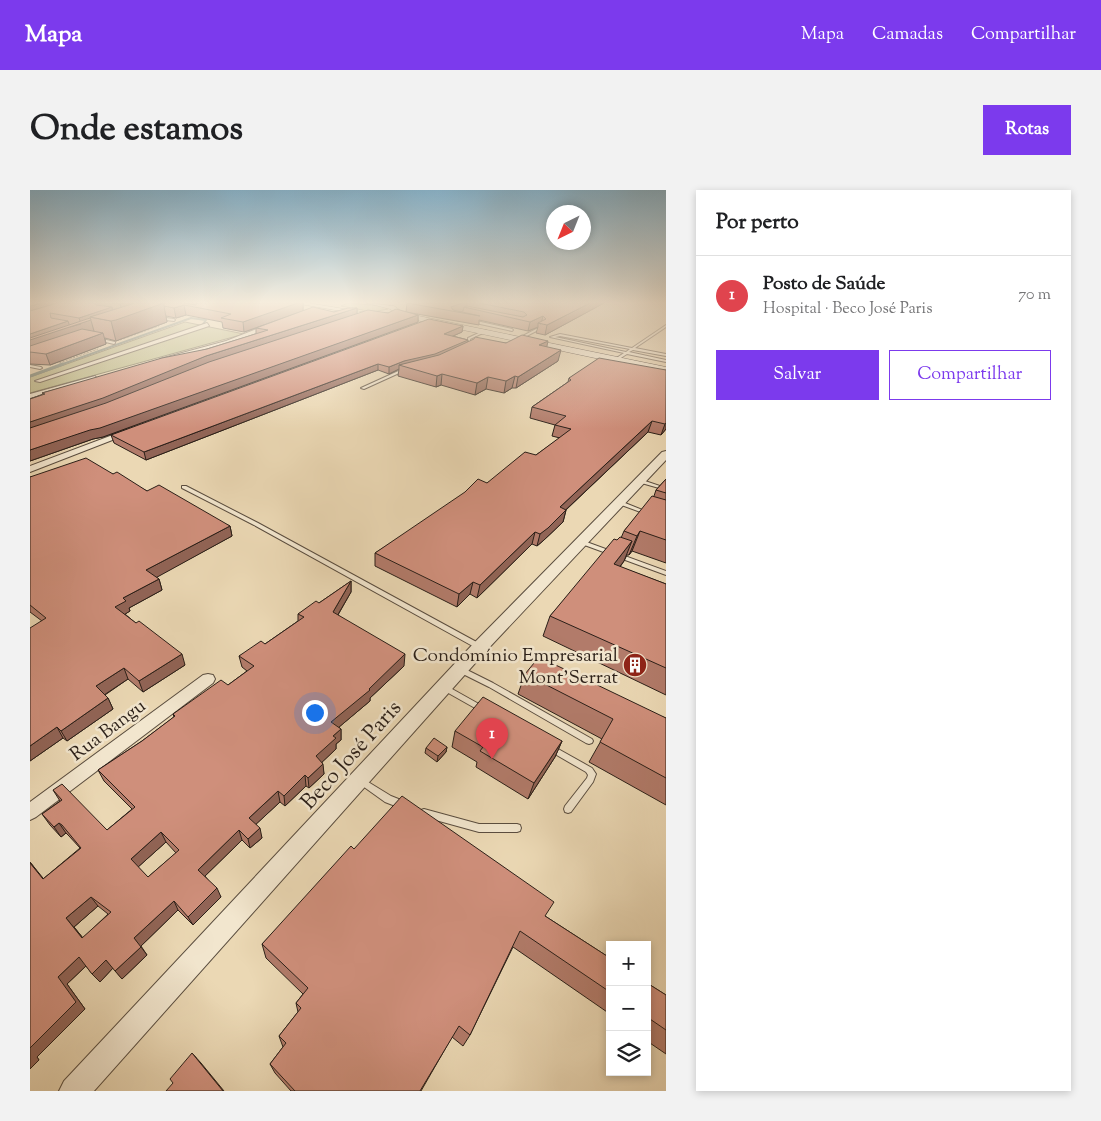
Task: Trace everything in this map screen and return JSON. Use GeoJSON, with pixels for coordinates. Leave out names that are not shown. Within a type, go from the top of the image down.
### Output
{"type":"FeatureCollection","features":[{"type":"Feature","properties":{"kind":"main road"},"geometry":{"type":"LineString","coordinates":[[541,345],[666,370]]}},
{"type":"Feature","properties":{"kind":"street"},"geometry":{"type":"LineString","coordinates":[[38,381],[148,345]]}},
{"type":"Feature","properties":{"kind":"street"},"geometry":{"type":"LineString","coordinates":[[157,361],[214,345]]}},
{"type":"Feature","properties":{"kind":"street"},"geometry":{"type":"LineString","coordinates":[[169,348],[184,354]]}},
{"type":"Feature","properties":{"kind":"street"},"geometry":{"type":"LineString","coordinates":[[30,396],[104,375],[83,367]]}},
{"type":"Feature","properties":{"kind":"street"},"geometry":{"type":"LineString","coordinates":[[30,468],[133,430]]}},
{"type":"Feature","properties":{"kind":"street","name":"Beco José Paris"},"geometry":{"type":"LineString","coordinates":[[74,1091],[480,647],[666,454]]}},
{"type":"Feature","properties":{"kind":"street","name":"Rua Bangu"},"geometry":{"type":"LineString","coordinates":[[30,812],[208,679]]}},
{"type":"Feature","properties":{"kind":"lane"},"geometry":{"type":"LineString","coordinates":[[465,350],[471,345]]}},
{"type":"Feature","properties":{"kind":"lane"},"geometry":{"type":"LineString","coordinates":[[589,345],[666,360]]}},
{"type":"Feature","properties":{"kind":"lane"},"geometry":{"type":"LineString","coordinates":[[618,345],[666,355]]}},
{"type":"Feature","properties":{"kind":"lane"},"geometry":{"type":"LineString","coordinates":[[616,360],[638,345]]}},
{"type":"Feature","properties":{"kind":"lane"},"geometry":{"type":"LineString","coordinates":[[30,366],[40,368]]}},
{"type":"Feature","properties":{"kind":"lane"},"geometry":{"type":"LineString","coordinates":[[363,388],[412,368]]}},
{"type":"Feature","properties":{"kind":"lane"},"geometry":{"type":"LineString","coordinates":[[640,481],[666,489]]}},
{"type":"Feature","properties":{"kind":"lane"},"geometry":{"type":"LineString","coordinates":[[184,488],[256,524],[480,647]]}},
{"type":"Feature","properties":{"kind":"lane"},"geometry":{"type":"LineString","coordinates":[[618,502],[658,516]]}},
{"type":"Feature","properties":{"kind":"lane"},"geometry":{"type":"LineString","coordinates":[[581,542],[666,573]]}},
{"type":"Feature","properties":{"kind":"lane"},"geometry":{"type":"LineString","coordinates":[[460,669],[589,741]]}},
{"type":"Feature","properties":{"kind":"lane"},"geometry":{"type":"LineString","coordinates":[[444,687],[490,713]]}},
{"type":"Feature","properties":{"kind":"lane"},"geometry":{"type":"LineString","coordinates":[[540,742],[589,770],[592,774],[590,780],[568,809]]}},
{"type":"Feature","properties":{"kind":"lane"},"geometry":{"type":"LineString","coordinates":[[359,779],[388,799],[430,815],[479,828],[517,828]]}},
{"type":"Feature","properties":{"kind":"path"},"geometry":{"type":"LineString","coordinates":[[40,368],[108,345]]}},
{"type":"Feature","properties":{"kind":"shaded area"},"geometry":{"type":"Polygon","coordinates":[[[120,345],[204,345],[30,393],[30,377],[120,345]]]}},
{"type":"Feature","properties":{"kind":"building"},"geometry":{"type":"Polygon","coordinates":[[[70,345],[46,354],[30,352],[30,346],[70,345]]]}},
{"type":"Feature","properties":{"kind":"building"},"geometry":{"type":"Polygon","coordinates":[[[220,345],[240,345],[206,356],[103,398],[30,422],[30,399],[45,394],[42,393],[162,358],[220,345]]]}},
{"type":"Feature","properties":{"kind":"building"},"geometry":{"type":"Polygon","coordinates":[[[261,345],[333,345],[100,428],[30,450],[30,428],[106,403],[209,362],[261,345]]]}},
{"type":"Feature","properties":{"kind":"building"},"geometry":{"type":"Polygon","coordinates":[[[358,345],[456,345],[435,354],[404,361],[389,367],[378,364],[144,452],[111,435],[358,345]]]}},
{"type":"Feature","properties":{"kind":"building"},"geometry":{"type":"Polygon","coordinates":[[[461,345],[539,345],[561,350],[518,377],[515,376],[506,381],[488,377],[477,383],[442,374],[437,376],[399,365],[439,355],[461,345]]]}},
{"type":"Feature","properties":{"kind":"building"},"geometry":{"type":"Polygon","coordinates":[[[599,358],[666,370],[666,423],[652,421],[560,507],[566,510],[548,528],[540,534],[535,532],[480,585],[473,582],[459,594],[375,553],[465,492],[478,479],[487,483],[525,452],[536,455],[571,429],[555,425],[566,416],[532,407],[571,380],[569,378],[599,358]]]}},
{"type":"Feature","properties":{"kind":"building"},"geometry":{"type":"Polygon","coordinates":[[[86,458],[113,474],[117,472],[147,491],[159,485],[230,526],[146,570],[159,579],[123,598],[126,601],[115,607],[136,623],[139,621],[182,654],[139,681],[124,668],[96,686],[108,698],[61,731],[57,727],[30,746],[30,628],[46,618],[30,605],[30,477],[86,458]]]}},
{"type":"Feature","properties":{"kind":"building"},"geometry":{"type":"Polygon","coordinates":[[[666,479],[666,493],[656,490],[666,479]]]}},
{"type":"Feature","properties":{"kind":"building"},"geometry":{"type":"Polygon","coordinates":[[[652,496],[666,500],[666,540],[640,531],[637,536],[624,531],[652,496]]]}},
{"type":"Feature","properties":{"kind":"building","name":"Condomínio Empresarial Mont'Serrat"},"geometry":{"type":"Polygon","coordinates":[[[620,537],[632,541],[614,564],[666,584],[666,668],[550,616],[614,539],[617,540],[620,537]]]}},
{"type":"Feature","properties":{"kind":"building"},"geometry":{"type":"Polygon","coordinates":[[[351,581],[333,612],[405,654],[370,690],[331,722],[341,729],[333,736],[336,738],[316,756],[323,764],[308,778],[305,775],[284,796],[278,791],[249,818],[260,828],[248,839],[239,830],[198,870],[217,888],[188,917],[174,901],[134,938],[141,947],[115,971],[106,960],[92,974],[79,957],[58,977],[76,1002],[30,1048],[30,863],[43,879],[81,848],[62,825],[59,823],[54,827],[42,814],[62,800],[53,790],[62,784],[107,830],[135,807],[98,770],[142,741],[175,716],[173,714],[221,680],[228,685],[254,666],[239,656],[261,641],[265,644],[304,617],[298,614],[316,601],[319,603],[351,581]],[[161,832],[131,859],[148,877],[179,850],[161,832]],[[91,897],[66,918],[82,938],[111,912],[91,897]]]}},
{"type":"Feature","properties":{"kind":"building"},"geometry":{"type":"Polygon","coordinates":[[[539,657],[666,718],[666,778],[600,742],[613,719],[525,674],[539,657]]]}},
{"type":"Feature","properties":{"kind":"building"},"geometry":{"type":"Polygon","coordinates":[[[483,697],[562,741],[534,783],[480,751],[483,747],[455,731],[483,697]]]}},
{"type":"Feature","properties":{"kind":"building"},"geometry":{"type":"Polygon","coordinates":[[[434,738],[447,747],[438,756],[426,748],[434,738]]]}},
{"type":"Feature","properties":{"kind":"building"},"geometry":{"type":"Polygon","coordinates":[[[402,796],[554,902],[545,916],[606,955],[606,989],[520,931],[470,1035],[459,1026],[420,1091],[295,1091],[270,1064],[286,1043],[279,1036],[301,1008],[296,1003],[308,988],[262,944],[351,846],[354,849],[402,796]]]}},
{"type":"Feature","properties":{"kind":"building"},"geometry":{"type":"Polygon","coordinates":[[[651,986],[666,995],[666,1030],[651,1020],[651,986]]]}},
{"type":"Feature","properties":{"kind":"building"},"geometry":{"type":"Polygon","coordinates":[[[192,1053],[223,1091],[166,1091],[173,1083],[170,1079],[192,1053]]]}},
{"type":"Feature","properties":{"kind":"waterway"},"geometry":{"type":"LineString","coordinates":[[60,365],[116,345]]}},
{"type":"Feature","properties":{"kind":"waterway"},"geometry":{"type":"LineString","coordinates":[[198,352],[217,347]]}},
{"type":"Feature","properties":{"kind":"waterway"},"geometry":{"type":"LineString","coordinates":[[30,376],[63,364]]}},
{"type":"Feature","properties":{"kind":"place","name":"Condomínio Empresarial Mont'Serrat"},"geometry":{"type":"Point","coordinates":[635,665]}},
{"type":"Feature","properties":{"kind":"place","name":"Posto de Saúde"},"geometry":{"type":"Point","coordinates":[492,759]}}]}
